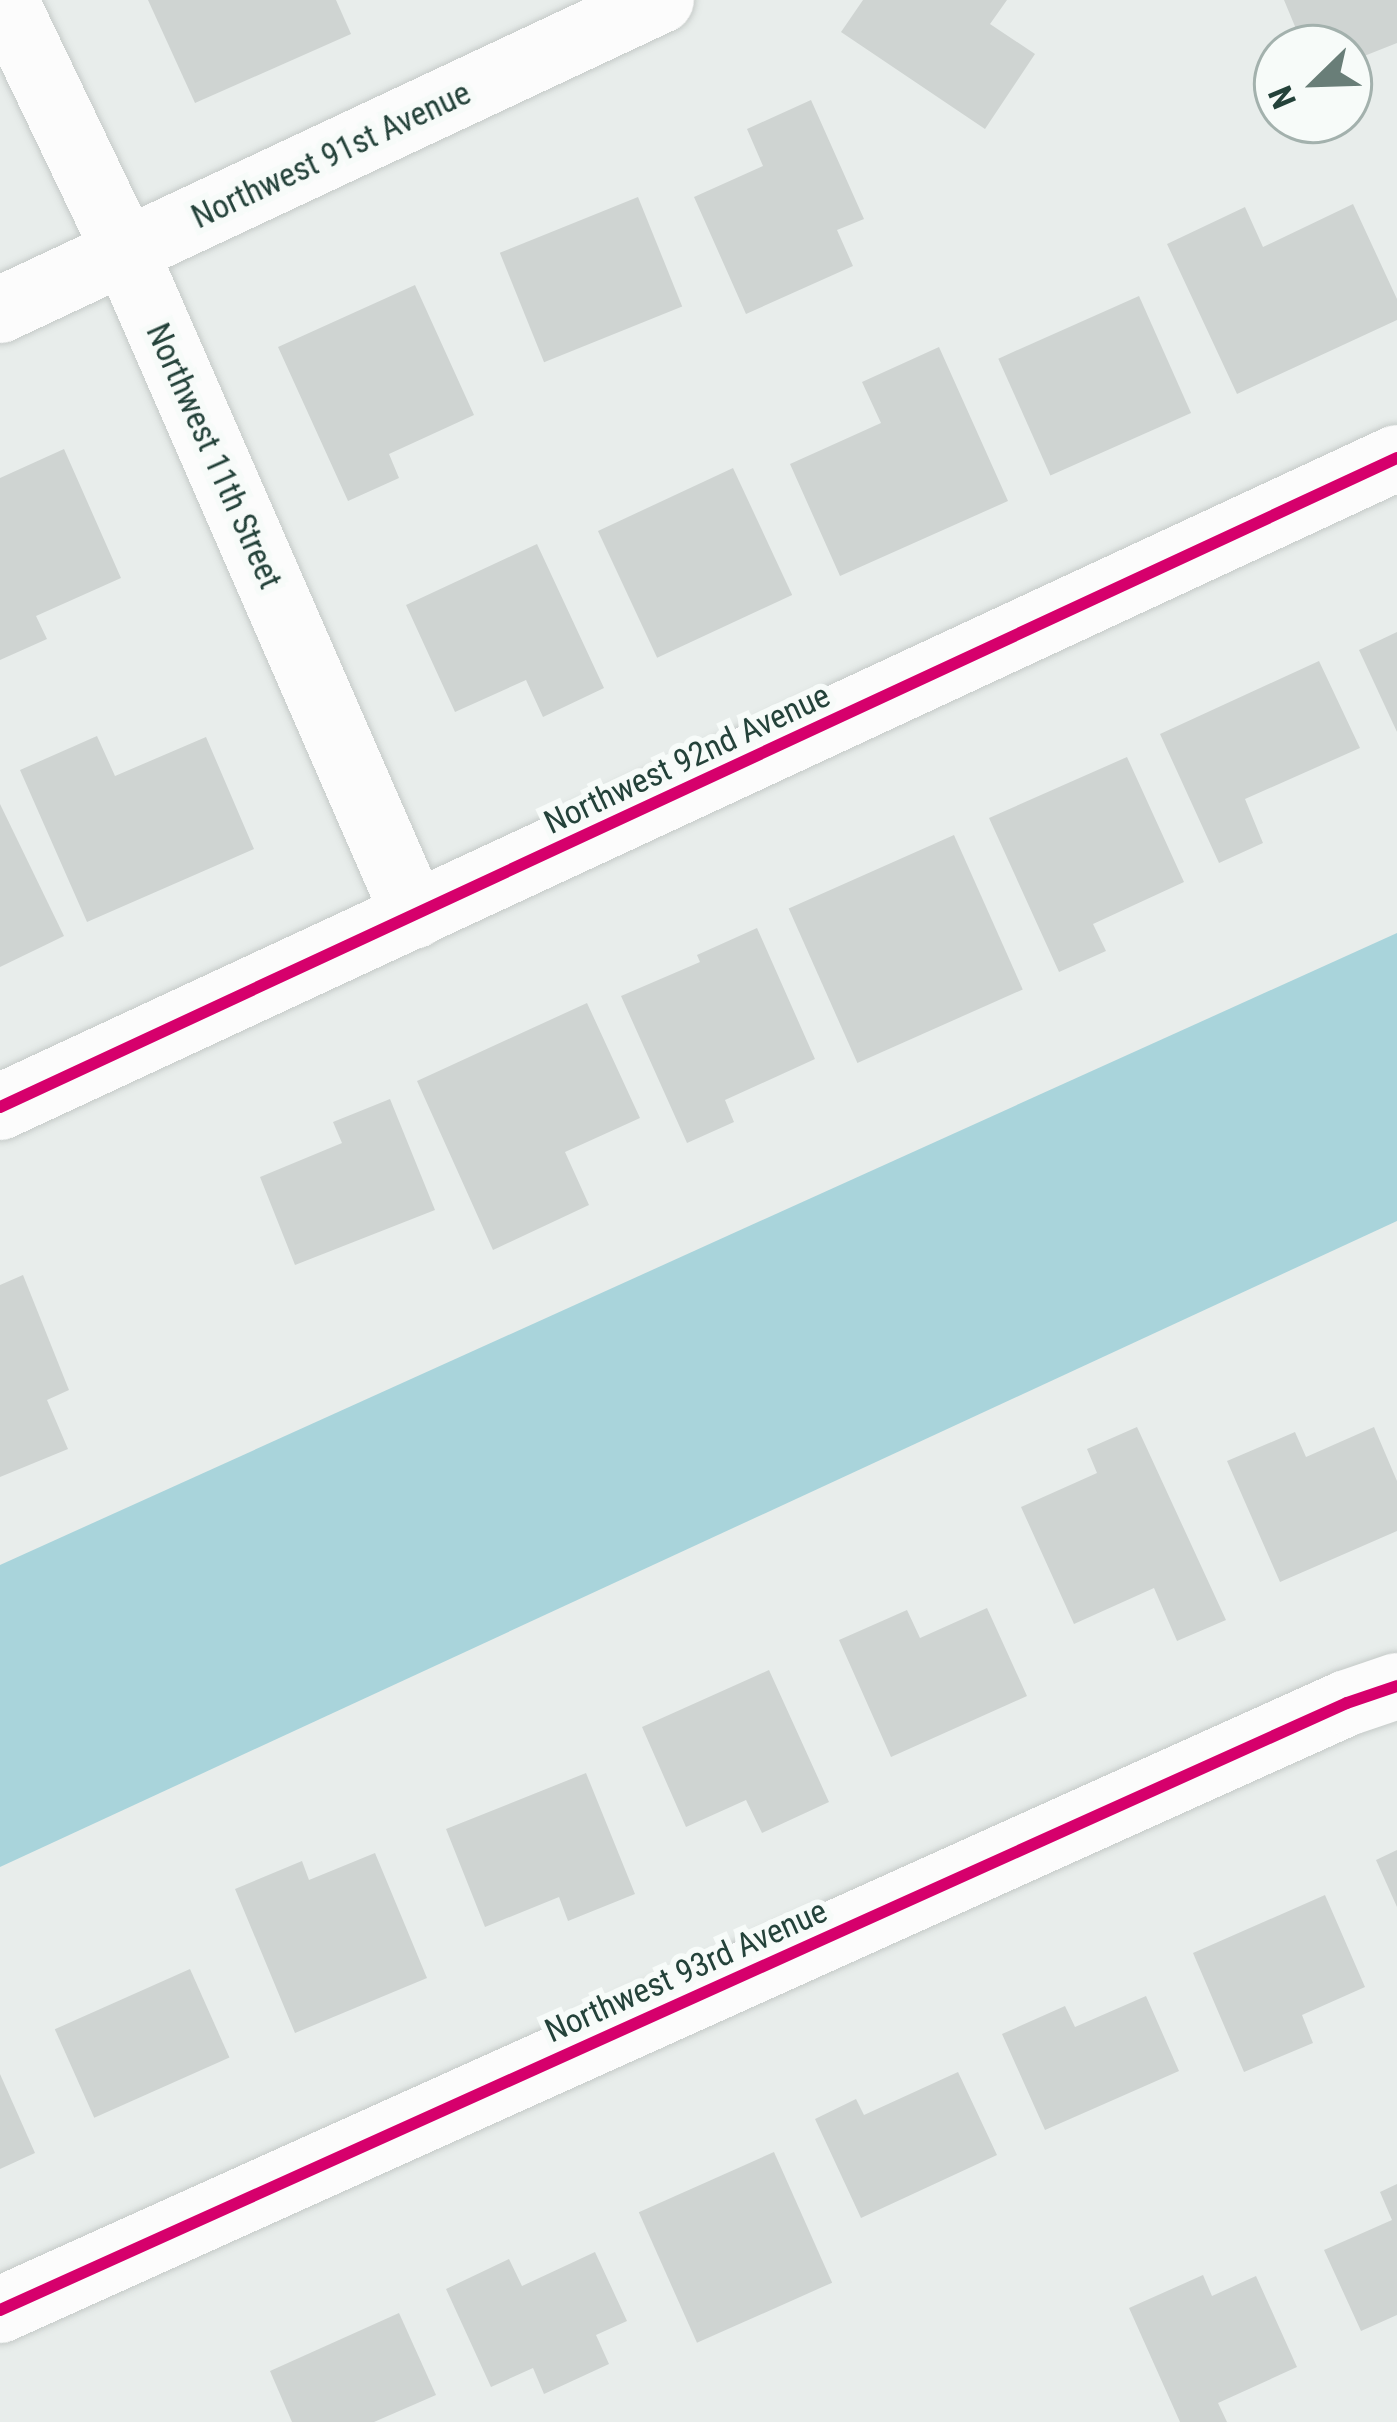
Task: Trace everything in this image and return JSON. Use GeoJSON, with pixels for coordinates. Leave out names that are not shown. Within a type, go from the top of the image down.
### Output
{"type":"FeatureCollection","features":[{"type":"Feature","properties":{"kind":"street","name":"Northwest 11th Street"},"geometry":{"type":"LineString","coordinates":[[5,0],[125,251],[415,916]]}},
{"type":"Feature","properties":{"kind":"street","name":"Northwest 91st Avenue"},"geometry":{"type":"LineString","coordinates":[[0,310],[661,0]]}},
{"type":"Feature","properties":{"kind":"street","name":"Northwest 92nd Avenue"},"geometry":{"type":"LineString","coordinates":[[0,1107],[1397,458]]}},
{"type":"Feature","properties":{"kind":"street","name":"Northwest 93rd Avenue"},"geometry":{"type":"LineString","coordinates":[[0,2310],[1347,1703],[1397,1686]]}},
{"type":"Feature","properties":{"kind":"water"},"geometry":{"type":"Polygon","coordinates":[[[1397,933],[1397,1221],[0,1867],[0,1565],[1397,933]]]}},
{"type":"Feature","properties":{"kind":"building"},"geometry":{"type":"Polygon","coordinates":[[[148,0],[336,0],[351,34],[195,103],[148,0]]]}},
{"type":"Feature","properties":{"kind":"building"},"geometry":{"type":"Polygon","coordinates":[[[863,0],[1007,0],[990,24],[1035,54],[985,129],[841,32],[863,0]]]}},
{"type":"Feature","properties":{"kind":"building"},"geometry":{"type":"Polygon","coordinates":[[[1284,0],[1397,0],[1397,43],[1373,52],[1373,24],[1294,24],[1284,0]]]}},
{"type":"Feature","properties":{"kind":"building"},"geometry":{"type":"Polygon","coordinates":[[[811,100],[864,219],[837,230],[853,266],[746,314],[694,197],[763,166],[747,129],[811,100]]]}},
{"type":"Feature","properties":{"kind":"building"},"geometry":{"type":"Polygon","coordinates":[[[638,197],[682,306],[544,362],[500,253],[638,197]]]}},
{"type":"Feature","properties":{"kind":"building"},"geometry":{"type":"Polygon","coordinates":[[[1353,204],[1397,299],[1397,320],[1237,394],[1167,244],[1245,207],[1263,247],[1353,204]]]}},
{"type":"Feature","properties":{"kind":"building"},"geometry":{"type":"Polygon","coordinates":[[[415,285],[474,415],[389,454],[399,478],[348,501],[278,347],[415,285]]]}},
{"type":"Feature","properties":{"kind":"building"},"geometry":{"type":"Polygon","coordinates":[[[1139,296],[1191,413],[1050,476],[998,359],[1139,296]]]}},
{"type":"Feature","properties":{"kind":"building"},"geometry":{"type":"Polygon","coordinates":[[[939,347],[1008,501],[840,576],[790,464],[881,423],[862,382],[939,347]]]}},
{"type":"Feature","properties":{"kind":"building"},"geometry":{"type":"Polygon","coordinates":[[[64,449],[121,578],[36,616],[47,639],[0,660],[0,478],[64,449]]]}},
{"type":"Feature","properties":{"kind":"building"},"geometry":{"type":"Polygon","coordinates":[[[733,468],[792,595],[657,658],[598,531],[733,468]]]}},
{"type":"Feature","properties":{"kind":"building"},"geometry":{"type":"Polygon","coordinates":[[[537,544],[604,688],[543,717],[526,680],[455,712],[406,605],[537,544]]]}},
{"type":"Feature","properties":{"kind":"building"},"geometry":{"type":"Polygon","coordinates":[[[1397,632],[1397,732],[1359,650],[1397,632]]]}},
{"type":"Feature","properties":{"kind":"building"},"geometry":{"type":"Polygon","coordinates":[[[1319,661],[1360,748],[1245,799],[1263,843],[1219,863],[1160,734],[1319,661]]]}},
{"type":"Feature","properties":{"kind":"building"},"geometry":{"type":"Polygon","coordinates":[[[97,736],[115,776],[206,737],[254,849],[87,922],[20,770],[97,736]]]}},
{"type":"Feature","properties":{"kind":"building"},"geometry":{"type":"Polygon","coordinates":[[[1127,757],[1184,882],[1093,924],[1106,951],[1059,972],[989,818],[1127,757]]]}},
{"type":"Feature","properties":{"kind":"building"},"geometry":{"type":"Polygon","coordinates":[[[0,804],[64,936],[0,967],[0,804]]]}},
{"type":"Feature","properties":{"kind":"building"},"geometry":{"type":"Polygon","coordinates":[[[954,835],[1023,989],[857,1063],[789,909],[954,835]]]}},
{"type":"Feature","properties":{"kind":"building"},"geometry":{"type":"Polygon","coordinates":[[[757,928],[815,1059],[725,1100],[734,1122],[687,1143],[621,996],[700,962],[697,955],[757,928]]]}},
{"type":"Feature","properties":{"kind":"building"},"geometry":{"type":"Polygon","coordinates":[[[587,1003],[640,1118],[565,1152],[589,1205],[493,1250],[417,1081],[587,1003]]]}},
{"type":"Feature","properties":{"kind":"building"},"geometry":{"type":"Polygon","coordinates":[[[390,1099],[435,1210],[295,1265],[260,1177],[342,1143],[333,1122],[390,1099]]]}},
{"type":"Feature","properties":{"kind":"building"},"geometry":{"type":"Polygon","coordinates":[[[23,1275],[69,1390],[47,1400],[68,1449],[0,1477],[0,1285],[23,1275]]]}},
{"type":"Feature","properties":{"kind":"building"},"geometry":{"type":"Polygon","coordinates":[[[1137,1427],[1226,1620],[1177,1641],[1154,1588],[1074,1624],[1021,1507],[1097,1473],[1087,1449],[1137,1427]]]}},
{"type":"Feature","properties":{"kind":"building"},"geometry":{"type":"Polygon","coordinates":[[[1374,1427],[1397,1481],[1397,1531],[1280,1582],[1227,1461],[1295,1432],[1306,1457],[1374,1427]]]}},
{"type":"Feature","properties":{"kind":"building"},"geometry":{"type":"Polygon","coordinates":[[[987,1608],[1027,1696],[891,1757],[839,1640],[907,1610],[920,1638],[987,1608]]]}},
{"type":"Feature","properties":{"kind":"building"},"geometry":{"type":"Polygon","coordinates":[[[769,1670],[829,1802],[762,1833],[746,1800],[686,1827],[642,1727],[769,1670]]]}},
{"type":"Feature","properties":{"kind":"building"},"geometry":{"type":"Polygon","coordinates":[[[586,1773],[635,1894],[568,1921],[559,1897],[485,1927],[446,1829],[586,1773]]]}},
{"type":"Feature","properties":{"kind":"building"},"geometry":{"type":"Polygon","coordinates":[[[1397,1850],[1397,1907],[1376,1860],[1397,1850]]]}},
{"type":"Feature","properties":{"kind":"building"},"geometry":{"type":"Polygon","coordinates":[[[375,1853],[427,1978],[295,2033],[235,1889],[302,1861],[309,1880],[375,1853]]]}},
{"type":"Feature","properties":{"kind":"building"},"geometry":{"type":"Polygon","coordinates":[[[1325,1895],[1365,1987],[1302,2015],[1313,2043],[1244,2072],[1193,1953],[1325,1895]]]}},
{"type":"Feature","properties":{"kind":"building"},"geometry":{"type":"Polygon","coordinates":[[[190,1969],[229,2058],[94,2118],[55,2029],[190,1969]]]}},
{"type":"Feature","properties":{"kind":"building"},"geometry":{"type":"Polygon","coordinates":[[[1146,1996],[1179,2071],[1045,2130],[1002,2034],[1065,2006],[1075,2027],[1146,1996]]]}},
{"type":"Feature","properties":{"kind":"building"},"geometry":{"type":"Polygon","coordinates":[[[958,2072],[997,2155],[861,2218],[815,2119],[856,2099],[864,2115],[958,2072]]]}},
{"type":"Feature","properties":{"kind":"building"},"geometry":{"type":"Polygon","coordinates":[[[0,2074],[35,2153],[0,2169],[0,2074]]]}},
{"type":"Feature","properties":{"kind":"building"},"geometry":{"type":"Polygon","coordinates":[[[774,2152],[832,2283],[697,2343],[639,2212],[774,2152]]]}},
{"type":"Feature","properties":{"kind":"building"},"geometry":{"type":"Polygon","coordinates":[[[1397,2184],[1397,2315],[1361,2331],[1324,2250],[1392,2220],[1380,2192],[1397,2184]]]}},
{"type":"Feature","properties":{"kind":"building"},"geometry":{"type":"Polygon","coordinates":[[[595,2252],[627,2321],[596,2335],[609,2364],[544,2394],[533,2368],[491,2387],[446,2289],[509,2259],[522,2286],[595,2252]]]}},
{"type":"Feature","properties":{"kind":"building"},"geometry":{"type":"Polygon","coordinates":[[[1203,2275],[1212,2296],[1256,2276],[1297,2367],[1218,2403],[1227,2422],[1180,2422],[1129,2308],[1203,2275]]]}},
{"type":"Feature","properties":{"kind":"building"},"geometry":{"type":"Polygon","coordinates":[[[399,2313],[436,2395],[374,2422],[292,2422],[270,2371],[399,2313]]]}},
{"type":"Feature","properties":{"kind":"cycle path"},"geometry":{"type":"LineString","coordinates":[[0,1107],[1397,458]]}},
{"type":"Feature","properties":{"kind":"cycle path"},"geometry":{"type":"LineString","coordinates":[[0,2310],[1347,1703],[1397,1686]]}}]}
